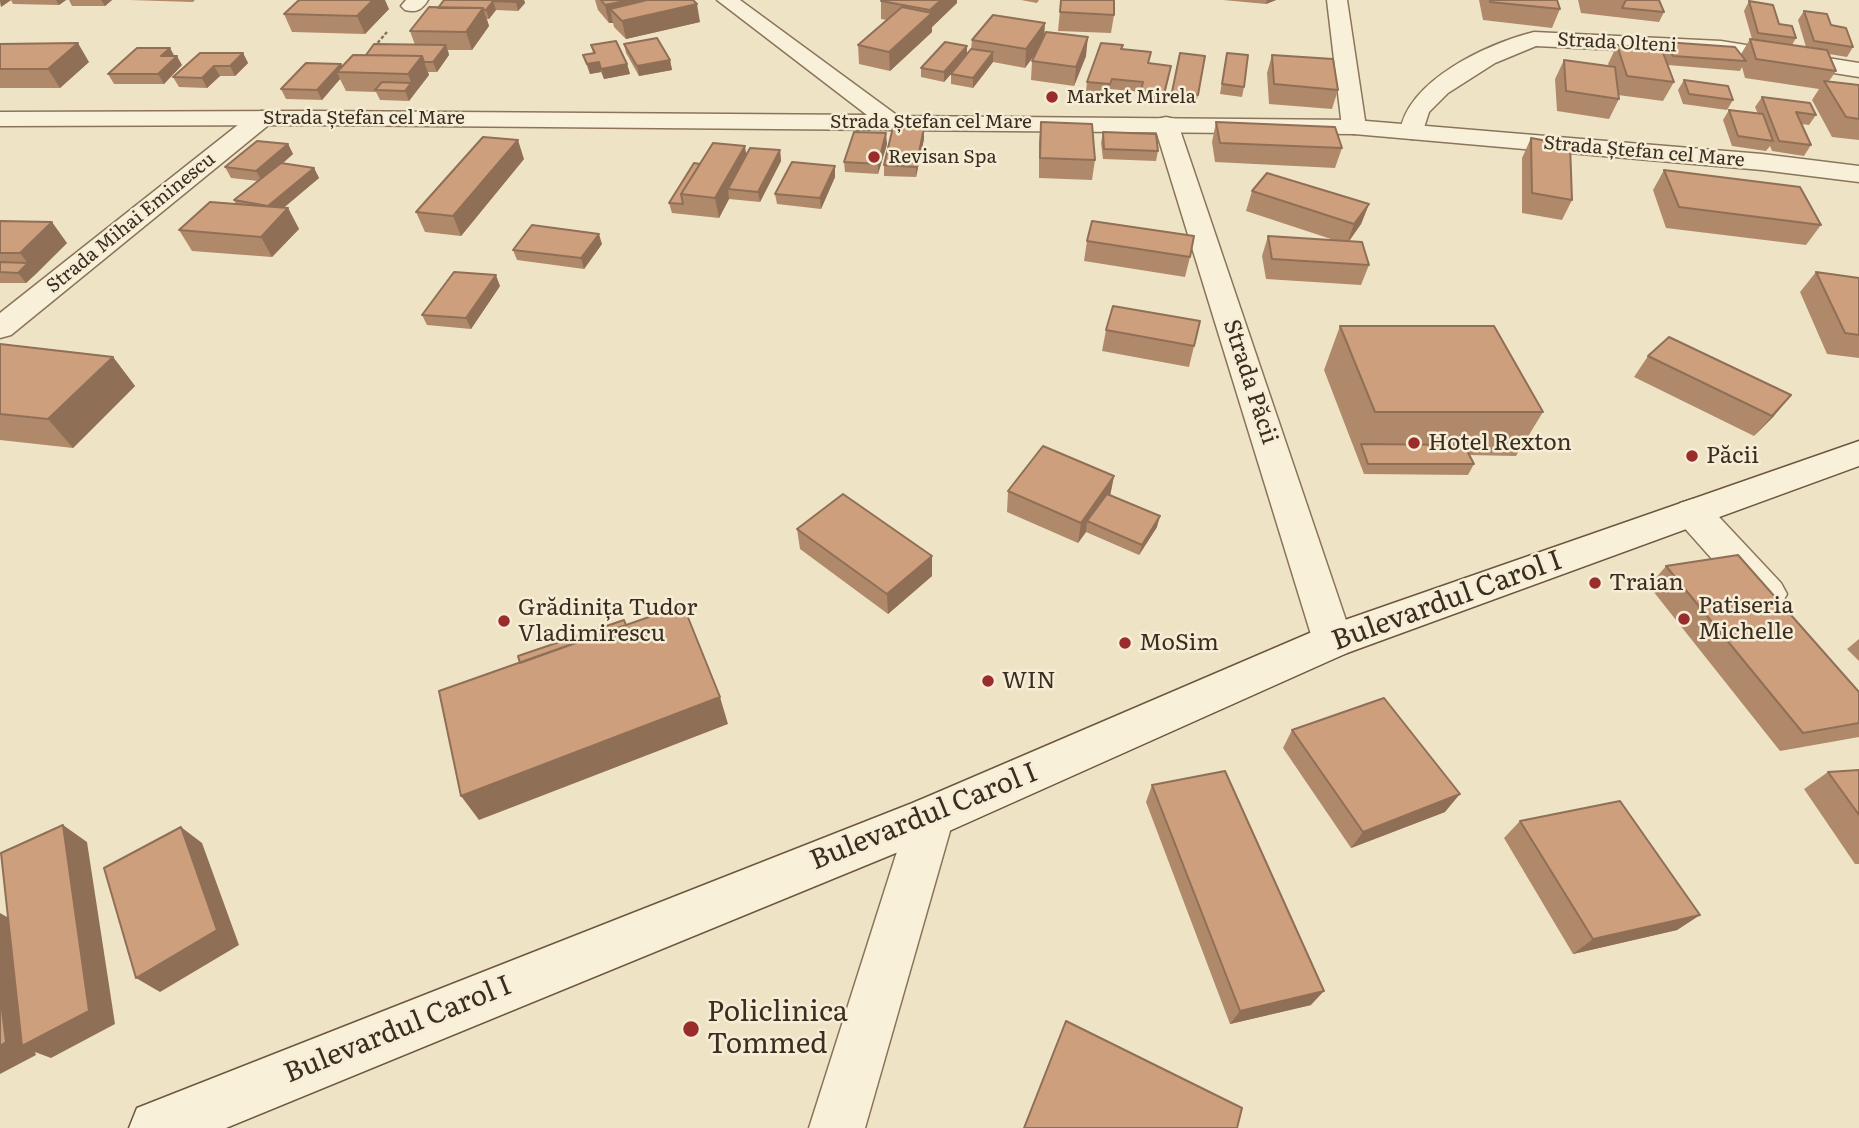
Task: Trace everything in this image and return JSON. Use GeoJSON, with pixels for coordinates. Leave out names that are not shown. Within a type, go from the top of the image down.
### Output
{"type":"FeatureCollection","features":[{"type":"Feature","properties":{"kind":"street"},"geometry":{"type":"LineString","coordinates":[[727,0],[891,122]]}},
{"type":"Feature","properties":{"kind":"street"},"geometry":{"type":"LineString","coordinates":[[1337,0],[1354,127]]}},
{"type":"Feature","properties":{"kind":"street","name":"Strada Olteni"},"geometry":{"type":"LineString","coordinates":[[1412,132],[1415,113],[1455,78],[1510,47],[1534,39],[1721,48],[1859,70]]}},
{"type":"Feature","properties":{"kind":"street","name":"Strada Ștefan cel Mare"},"geometry":{"type":"LineString","coordinates":[[0,119],[261,118],[1354,127],[1762,162],[1859,174]]}},
{"type":"Feature","properties":{"kind":"street","name":"Strada Mihai Eminescu"},"geometry":{"type":"LineString","coordinates":[[0,328],[261,118]]}},
{"type":"Feature","properties":{"kind":"street","name":"Strada Păcii"},"geometry":{"type":"LineString","coordinates":[[1166,124],[1333,641]]}},
{"type":"Feature","properties":{"kind":"street","name":"Bulevardul Carol I"},"geometry":{"type":"LineString","coordinates":[[157,1128],[932,817],[1333,641],[1859,453]]}},
{"type":"Feature","properties":{"kind":"street"},"geometry":{"type":"LineString","coordinates":[[1693,513],[1794,623]]}},
{"type":"Feature","properties":{"kind":"street"},"geometry":{"type":"LineString","coordinates":[[837,1128],[932,817]]}},
{"type":"Feature","properties":{"kind":"path"},"geometry":{"type":"LineString","coordinates":[[368,54],[415,3]]}},
{"type":"Feature","properties":{"kind":"building"},"geometry":{"type":"Polygon","coordinates":[[[299,0],[373,0],[357,16],[284,14],[299,0]]]}},
{"type":"Feature","properties":{"kind":"building"},"geometry":{"type":"Polygon","coordinates":[[[444,0],[517,0],[493,1],[486,10],[438,8],[444,0]]]}},
{"type":"Feature","properties":{"kind":"building"},"geometry":{"type":"Polygon","coordinates":[[[601,0],[630,0],[605,5],[601,0]]]}},
{"type":"Feature","properties":{"kind":"building"},"geometry":{"type":"Polygon","coordinates":[[[647,0],[693,0],[697,4],[622,21],[610,9],[647,0]]]}},
{"type":"Feature","properties":{"kind":"building"},"geometry":{"type":"Polygon","coordinates":[[[882,0],[941,0],[930,10],[882,0]]]}},
{"type":"Feature","properties":{"kind":"building"},"geometry":{"type":"Polygon","coordinates":[[[1061,0],[1114,0],[1114,15],[1060,12],[1061,0]]]}},
{"type":"Feature","properties":{"kind":"building"},"geometry":{"type":"Polygon","coordinates":[[[1557,0],[1560,9],[1490,2],[1557,0]]]}},
{"type":"Feature","properties":{"kind":"building"},"geometry":{"type":"Polygon","coordinates":[[[1626,0],[1659,0],[1664,12],[1622,8],[1626,0]]]}},
{"type":"Feature","properties":{"kind":"building"},"geometry":{"type":"Polygon","coordinates":[[[1749,1],[1773,5],[1779,24],[1792,26],[1796,38],[1758,33],[1749,1]]]}},
{"type":"Feature","properties":{"kind":"building"},"geometry":{"type":"Polygon","coordinates":[[[429,7],[483,8],[466,32],[410,31],[429,7]]]}},
{"type":"Feature","properties":{"kind":"building"},"geometry":{"type":"Polygon","coordinates":[[[902,7],[932,13],[889,52],[858,45],[902,7]]]}},
{"type":"Feature","properties":{"kind":"building"},"geometry":{"type":"Polygon","coordinates":[[[1804,11],[1827,14],[1831,25],[1846,28],[1853,47],[1814,41],[1804,11]]]}},
{"type":"Feature","properties":{"kind":"building"},"geometry":{"type":"Polygon","coordinates":[[[993,15],[1045,23],[1026,49],[972,40],[993,15]]]}},
{"type":"Feature","properties":{"kind":"building"},"geometry":{"type":"Polygon","coordinates":[[[1046,32],[1088,37],[1076,67],[1032,61],[1046,32]]]}},
{"type":"Feature","properties":{"kind":"building"},"geometry":{"type":"Polygon","coordinates":[[[657,38],[670,60],[637,66],[624,44],[657,38]]]}},
{"type":"Feature","properties":{"kind":"building"},"geometry":{"type":"Polygon","coordinates":[[[1750,39],[1827,50],[1836,71],[1756,59],[1750,39]]]}},
{"type":"Feature","properties":{"kind":"building"},"geometry":{"type":"Polygon","coordinates":[[[616,41],[627,64],[601,69],[599,62],[587,64],[583,55],[595,53],[591,45],[616,41]]]}},
{"type":"Feature","properties":{"kind":"building"},"geometry":{"type":"Polygon","coordinates":[[[945,42],[967,46],[944,72],[921,68],[945,42]]]}},
{"type":"Feature","properties":{"kind":"building"},"geometry":{"type":"Polygon","coordinates":[[[1665,42],[1735,47],[1746,61],[1673,56],[1665,42]]]}},
{"type":"Feature","properties":{"kind":"building"},"geometry":{"type":"Polygon","coordinates":[[[78,43],[48,69],[0,69],[0,44],[78,43]]]}},
{"type":"Feature","properties":{"kind":"building"},"geometry":{"type":"Polygon","coordinates":[[[1101,43],[1123,45],[1121,49],[1151,52],[1148,63],[1171,66],[1164,94],[1141,91],[1143,82],[1112,79],[1110,84],[1087,82],[1101,43]]]}},
{"type":"Feature","properties":{"kind":"building"},"geometry":{"type":"Polygon","coordinates":[[[374,44],[446,45],[433,62],[424,62],[422,56],[366,55],[374,44]]]}},
{"type":"Feature","properties":{"kind":"building"},"geometry":{"type":"Polygon","coordinates":[[[1617,45],[1662,50],[1674,82],[1627,76],[1617,45]]]}},
{"type":"Feature","properties":{"kind":"building"},"geometry":{"type":"Polygon","coordinates":[[[137,48],[170,48],[161,56],[177,56],[158,74],[108,74],[137,48]]]}},
{"type":"Feature","properties":{"kind":"building"},"geometry":{"type":"Polygon","coordinates":[[[971,49],[993,52],[973,78],[951,74],[971,49]]]}},
{"type":"Feature","properties":{"kind":"building"},"geometry":{"type":"Polygon","coordinates":[[[200,53],[243,53],[230,66],[214,66],[202,78],[173,77],[200,53]]]}},
{"type":"Feature","properties":{"kind":"building"},"geometry":{"type":"Polygon","coordinates":[[[1180,53],[1205,56],[1198,95],[1172,92],[1180,53]]]}},
{"type":"Feature","properties":{"kind":"building"},"geometry":{"type":"Polygon","coordinates":[[[1227,53],[1248,55],[1244,87],[1222,84],[1227,53]]]}},
{"type":"Feature","properties":{"kind":"building"},"geometry":{"type":"Polygon","coordinates":[[[353,55],[422,56],[408,74],[337,72],[353,55]]]}},
{"type":"Feature","properties":{"kind":"building"},"geometry":{"type":"Polygon","coordinates":[[[1272,55],[1333,59],[1338,90],[1274,84],[1272,55]]]}},
{"type":"Feature","properties":{"kind":"building"},"geometry":{"type":"Polygon","coordinates":[[[1564,60],[1615,67],[1619,99],[1566,91],[1564,60]]]}},
{"type":"Feature","properties":{"kind":"building"},"geometry":{"type":"Polygon","coordinates":[[[306,63],[341,64],[317,90],[281,89],[306,63]]]}},
{"type":"Feature","properties":{"kind":"building"},"geometry":{"type":"Polygon","coordinates":[[[1684,80],[1728,86],[1733,100],[1689,94],[1684,80]]]}},
{"type":"Feature","properties":{"kind":"building"},"geometry":{"type":"Polygon","coordinates":[[[1824,81],[1859,85],[1859,119],[1846,117],[1824,81]]]}},
{"type":"Feature","properties":{"kind":"building"},"geometry":{"type":"Polygon","coordinates":[[[382,82],[411,83],[405,91],[375,90],[382,82]]]}},
{"type":"Feature","properties":{"kind":"building"},"geometry":{"type":"Polygon","coordinates":[[[1762,97],[1810,103],[1816,115],[1796,112],[1811,145],[1779,141],[1762,97]]]}},
{"type":"Feature","properties":{"kind":"building"},"geometry":{"type":"Polygon","coordinates":[[[1729,110],[1763,114],[1773,141],[1738,136],[1729,110]]]}},
{"type":"Feature","properties":{"kind":"building"},"geometry":{"type":"Polygon","coordinates":[[[1041,122],[1092,124],[1095,160],[1040,158],[1041,122]]]}},
{"type":"Feature","properties":{"kind":"building"},"geometry":{"type":"Polygon","coordinates":[[[1216,122],[1335,127],[1342,148],[1220,143],[1216,122]]]}},
{"type":"Feature","properties":{"kind":"building"},"geometry":{"type":"Polygon","coordinates":[[[893,127],[924,128],[916,167],[884,165],[893,127]]]}},
{"type":"Feature","properties":{"kind":"building"},"geometry":{"type":"Polygon","coordinates":[[[854,132],[886,133],[878,164],[844,162],[854,132]]]}},
{"type":"Feature","properties":{"kind":"building"},"geometry":{"type":"Polygon","coordinates":[[[1103,132],[1156,134],[1158,151],[1104,149],[1103,132]]]}},
{"type":"Feature","properties":{"kind":"building"},"geometry":{"type":"Polygon","coordinates":[[[483,137],[518,140],[453,216],[416,212],[483,137]]]}},
{"type":"Feature","properties":{"kind":"building"},"geometry":{"type":"Polygon","coordinates":[[[1531,138],[1570,145],[1572,200],[1532,193],[1531,138]]]}},
{"type":"Feature","properties":{"kind":"building"},"geometry":{"type":"Polygon","coordinates":[[[257,141],[288,144],[256,171],[225,167],[257,141]]]}},
{"type":"Feature","properties":{"kind":"building"},"geometry":{"type":"Polygon","coordinates":[[[713,143],[745,146],[715,198],[681,194],[713,143]]]}},
{"type":"Feature","properties":{"kind":"building"},"geometry":{"type":"Polygon","coordinates":[[[750,148],[780,150],[758,192],[728,189],[750,148]]]}},
{"type":"Feature","properties":{"kind":"building"},"geometry":{"type":"Polygon","coordinates":[[[792,162],[835,166],[820,198],[775,194],[792,162]]]}},
{"type":"Feature","properties":{"kind":"building"},"geometry":{"type":"Polygon","coordinates":[[[281,163],[314,168],[268,206],[234,200],[281,163]]]}},
{"type":"Feature","properties":{"kind":"building"},"geometry":{"type":"Polygon","coordinates":[[[694,163],[700,164],[681,194],[683,204],[669,203],[694,163]]]}},
{"type":"Feature","properties":{"kind":"building"},"geometry":{"type":"Polygon","coordinates":[[[1664,170],[1800,187],[1821,225],[1679,207],[1664,170]]]}},
{"type":"Feature","properties":{"kind":"building"},"geometry":{"type":"Polygon","coordinates":[[[1267,173],[1369,204],[1354,224],[1252,191],[1267,173]]]}},
{"type":"Feature","properties":{"kind":"building"},"geometry":{"type":"Polygon","coordinates":[[[210,202],[288,208],[261,237],[179,230],[210,202]]]}},
{"type":"Feature","properties":{"kind":"building"},"geometry":{"type":"Polygon","coordinates":[[[0,221],[52,222],[20,253],[0,253],[0,221]]]}},
{"type":"Feature","properties":{"kind":"building"},"geometry":{"type":"Polygon","coordinates":[[[1092,221],[1194,236],[1190,257],[1087,241],[1092,221]]]}},
{"type":"Feature","properties":{"kind":"building"},"geometry":{"type":"Polygon","coordinates":[[[532,225],[599,234],[581,258],[513,250],[532,225]]]}},
{"type":"Feature","properties":{"kind":"building"},"geometry":{"type":"Polygon","coordinates":[[[1268,236],[1362,242],[1369,265],[1272,259],[1268,236]]]}},
{"type":"Feature","properties":{"kind":"building"},"geometry":{"type":"Polygon","coordinates":[[[0,262],[28,263],[18,273],[0,272],[0,262]]]}},
{"type":"Feature","properties":{"kind":"building"},"geometry":{"type":"Polygon","coordinates":[[[454,272],[496,275],[466,318],[422,315],[454,272]]]}},
{"type":"Feature","properties":{"kind":"building"},"geometry":{"type":"Polygon","coordinates":[[[1816,272],[1859,278],[1859,335],[1845,333],[1816,272]]]}},
{"type":"Feature","properties":{"kind":"building"},"geometry":{"type":"Polygon","coordinates":[[[1113,306],[1200,321],[1194,346],[1106,330],[1113,306]]]}},
{"type":"Feature","properties":{"kind":"building"},"geometry":{"type":"Polygon","coordinates":[[[1340,326],[1494,326],[1543,412],[1375,412],[1340,326]]]}},
{"type":"Feature","properties":{"kind":"building"},"geometry":{"type":"Polygon","coordinates":[[[1669,337],[1791,395],[1772,416],[1648,356],[1669,337]]]}},
{"type":"Feature","properties":{"kind":"building"},"geometry":{"type":"Polygon","coordinates":[[[0,344],[113,357],[48,419],[0,414],[0,344]]]}},
{"type":"Feature","properties":{"kind":"building"},"geometry":{"type":"Polygon","coordinates":[[[1361,444],[1464,445],[1474,464],[1368,464],[1361,444]]]}},
{"type":"Feature","properties":{"kind":"building"},"geometry":{"type":"Polygon","coordinates":[[[1043,446],[1114,476],[1081,523],[1008,491],[1043,446]]]}},
{"type":"Feature","properties":{"kind":"building"},"geometry":{"type":"Polygon","coordinates":[[[843,494],[932,556],[887,594],[797,529],[843,494]]]}},
{"type":"Feature","properties":{"kind":"building"},"geometry":{"type":"Polygon","coordinates":[[[1107,494],[1160,516],[1142,545],[1087,521],[1107,494]]]}},
{"type":"Feature","properties":{"kind":"building"},"geometry":{"type":"Polygon","coordinates":[[[1738,555],[1859,692],[1859,723],[1803,733],[1666,566],[1738,555]]]}},
{"type":"Feature","properties":{"kind":"building"},"geometry":{"type":"Polygon","coordinates":[[[683,605],[720,697],[461,796],[439,691],[683,605]]]}},
{"type":"Feature","properties":{"kind":"building"},"geometry":{"type":"Polygon","coordinates":[[[624,620],[626,625],[520,663],[518,656],[624,620]]]}},
{"type":"Feature","properties":{"kind":"building"},"geometry":{"type":"Polygon","coordinates":[[[1384,698],[1460,794],[1363,832],[1292,730],[1384,698]]]}},
{"type":"Feature","properties":{"kind":"building"},"geometry":{"type":"Polygon","coordinates":[[[1859,770],[1859,815],[1828,772],[1859,770]]]}},
{"type":"Feature","properties":{"kind":"building"},"geometry":{"type":"Polygon","coordinates":[[[1225,771],[1324,991],[1240,1011],[1152,785],[1225,771]]]}},
{"type":"Feature","properties":{"kind":"building"},"geometry":{"type":"Polygon","coordinates":[[[1620,801],[1700,915],[1593,939],[1520,821],[1620,801]]]}},
{"type":"Feature","properties":{"kind":"building"},"geometry":{"type":"Polygon","coordinates":[[[63,825],[89,1011],[22,1046],[1,853],[63,825]]]}},
{"type":"Feature","properties":{"kind":"building"},"geometry":{"type":"Polygon","coordinates":[[[181,827],[217,930],[136,978],[104,868],[181,827]]]}},
{"type":"Feature","properties":{"kind":"building"},"geometry":{"type":"Polygon","coordinates":[[[0,994],[6,1042],[0,1046],[0,994]]]}},
{"type":"Feature","properties":{"kind":"building"},"geometry":{"type":"Polygon","coordinates":[[[1066,1021],[1242,1108],[1237,1128],[1024,1128],[1066,1021]]]}},
{"type":"Feature","properties":{"kind":"place","name":"Market Mirela"},"geometry":{"type":"Point","coordinates":[1052,97]}},
{"type":"Feature","properties":{"kind":"place","name":"Revisan Spa"},"geometry":{"type":"Point","coordinates":[874,157]}},
{"type":"Feature","properties":{"kind":"place","name":"Hotel Rexton"},"geometry":{"type":"Point","coordinates":[1414,443]}},
{"type":"Feature","properties":{"kind":"place","name":"Păcii"},"geometry":{"type":"Point","coordinates":[1692,456]}},
{"type":"Feature","properties":{"kind":"place","name":"Traian"},"geometry":{"type":"Point","coordinates":[1595,583]}},
{"type":"Feature","properties":{"kind":"place","name":"Patiseria Michelle"},"geometry":{"type":"Point","coordinates":[1684,619]}},
{"type":"Feature","properties":{"kind":"place","name":"Grădinița Tudor Vladimirescu"},"geometry":{"type":"Point","coordinates":[504,621]}},
{"type":"Feature","properties":{"kind":"place","name":"MoSim"},"geometry":{"type":"Point","coordinates":[1125,643]}},
{"type":"Feature","properties":{"kind":"place","name":"WIN"},"geometry":{"type":"Point","coordinates":[988,681]}},
{"type":"Feature","properties":{"kind":"place","name":"Policlinica Tommed"},"geometry":{"type":"Point","coordinates":[691,1029]}}]}
